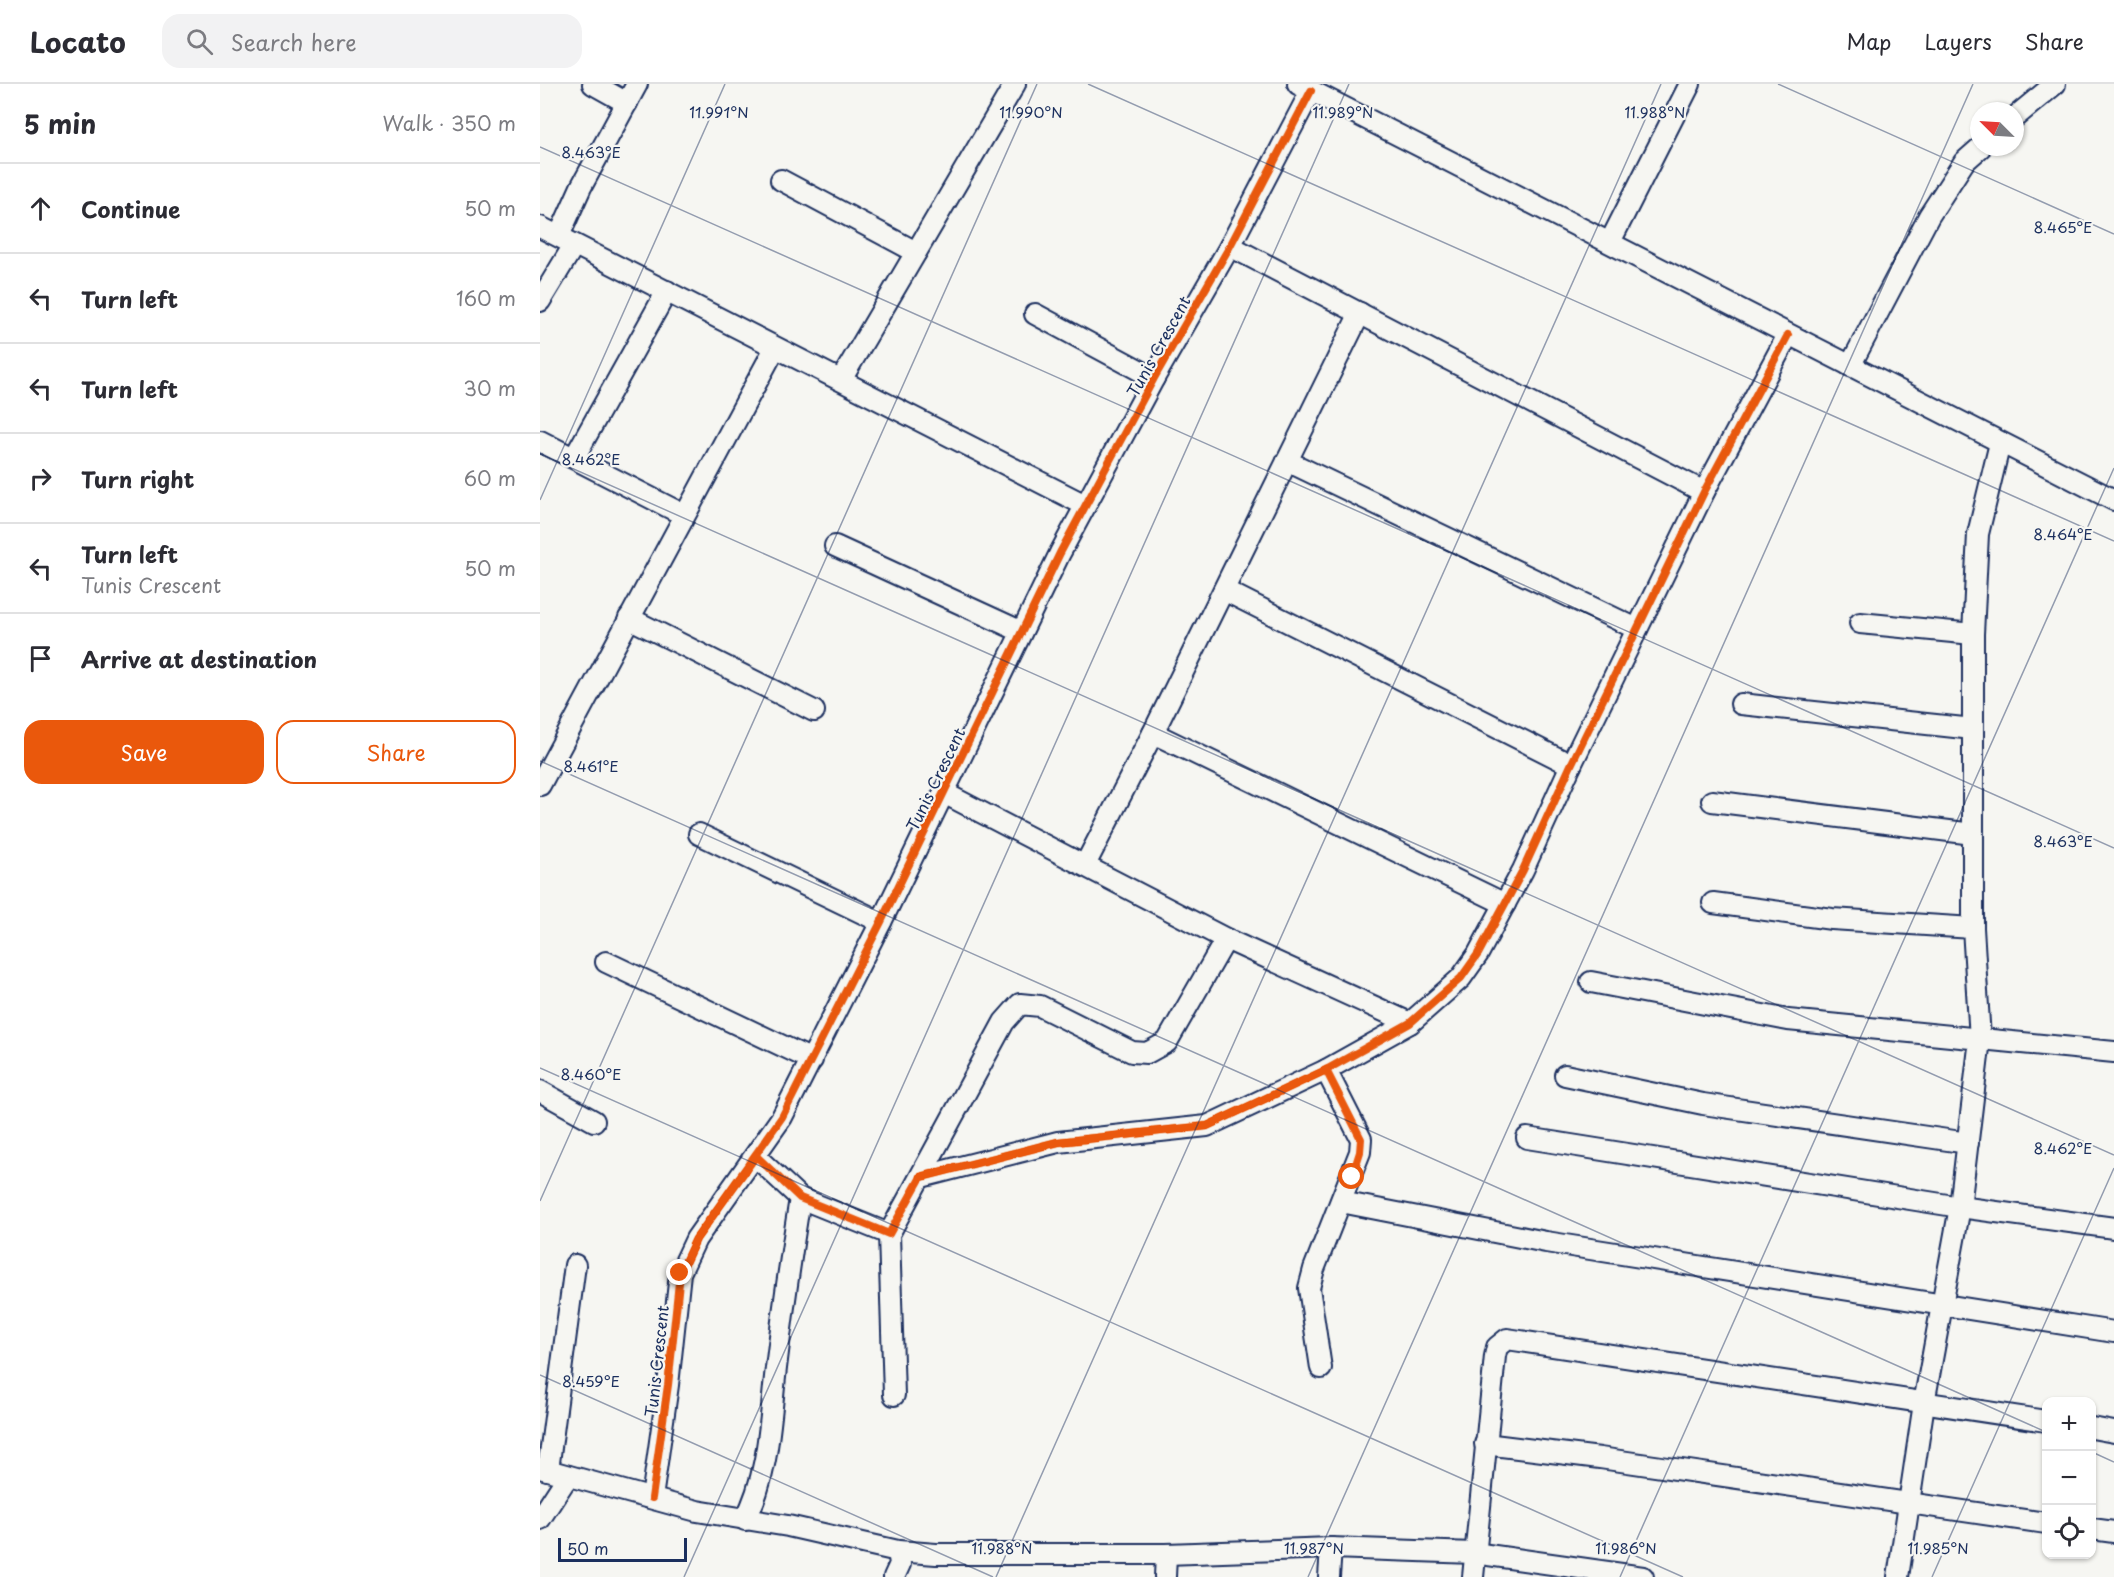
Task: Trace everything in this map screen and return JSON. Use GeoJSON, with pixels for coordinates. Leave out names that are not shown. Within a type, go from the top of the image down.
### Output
{"type":"FeatureCollection","features":[{"type":"Feature","properties":{"kind":"street"},"geometry":{"type":"LineString","coordinates":[[593,84],[627,103]]}},
{"type":"Feature","properties":{"kind":"street"},"geometry":{"type":"LineString","coordinates":[[540,302],[566,240],[581,187],[637,84]]}},
{"type":"Feature","properties":{"kind":"street"},"geometry":{"type":"LineString","coordinates":[[841,380],[1015,84]]}},
{"type":"Feature","properties":{"kind":"street"},"geometry":{"type":"LineString","coordinates":[[1610,242],[1690,84]]}},
{"type":"Feature","properties":{"kind":"street"},"geometry":{"type":"LineString","coordinates":[[2024,110],[2055,84]]}},
{"type":"Feature","properties":{"kind":"street"},"geometry":{"type":"LineString","coordinates":[[1305,87],[2114,500]]}},
{"type":"Feature","properties":{"kind":"street","name":"Tunis Crescent"},"geometry":{"type":"LineString","coordinates":[[652,1498],[668,1385],[680,1273],[696,1239],[782,1116],[812,1060],[944,793],[1020,631],[1154,378],[1230,246],[1305,87]]}},
{"type":"Feature","properties":{"kind":"street"},"geometry":{"type":"LineString","coordinates":[[1850,366],[1929,216],[1964,162],[1971,156]]}},
{"type":"Feature","properties":{"kind":"street"},"geometry":{"type":"LineString","coordinates":[[781,180],[916,252]]}},
{"type":"Feature","properties":{"kind":"street"},"geometry":{"type":"LineString","coordinates":[[540,227],[1085,506]]}},
{"type":"Feature","properties":{"kind":"street"},"geometry":{"type":"LineString","coordinates":[[1230,246],[1704,492]]}},
{"type":"Feature","properties":{"kind":"street"},"geometry":{"type":"LineString","coordinates":[[574,458],[667,291]]}},
{"type":"Feature","properties":{"kind":"street"},"geometry":{"type":"LineString","coordinates":[[1085,865],[1153,733],[1360,313]]}},
{"type":"Feature","properties":{"kind":"street"},"geometry":{"type":"LineString","coordinates":[[1035,314],[1154,378]]}},
{"type":"Feature","properties":{"kind":"street"},"geometry":{"type":"LineString","coordinates":[[921,1177],[1058,1142],[1207,1126],[1326,1070],[1410,1023],[1461,978],[1479,954],[1505,904],[1704,492],[1788,335]]}},
{"type":"Feature","properties":{"kind":"street"},"geometry":{"type":"LineString","coordinates":[[540,785],[775,348]]}},
{"type":"Feature","properties":{"kind":"street"},"geometry":{"type":"LineString","coordinates":[[541,443],[684,515]]}},
{"type":"Feature","properties":{"kind":"street"},"geometry":{"type":"LineString","coordinates":[[1898,1577],[1924,1403],[1960,1208],[1980,1039],[1972,928],[1973,634],[1978,534],[2000,443]]}},
{"type":"Feature","properties":{"kind":"street"},"geometry":{"type":"LineString","coordinates":[[1287,461],[1637,629]]}},
{"type":"Feature","properties":{"kind":"street"},"geometry":{"type":"LineString","coordinates":[[835,546],[1020,631]]}},
{"type":"Feature","properties":{"kind":"street"},"geometry":{"type":"LineString","coordinates":[[1224,590],[1571,765]]}},
{"type":"Feature","properties":{"kind":"street"},"geometry":{"type":"LineString","coordinates":[[628,618],[814,711]]}},
{"type":"Feature","properties":{"kind":"street"},"geometry":{"type":"LineString","coordinates":[[1860,623],[1973,634]]}},
{"type":"Feature","properties":{"kind":"street"},"geometry":{"type":"LineString","coordinates":[[1741,704],[1973,729]]}},
{"type":"Feature","properties":{"kind":"street"},"geometry":{"type":"LineString","coordinates":[[1153,733],[1505,904]]}},
{"type":"Feature","properties":{"kind":"street"},"geometry":{"type":"LineString","coordinates":[[944,793],[1226,939],[1410,1023]]}},
{"type":"Feature","properties":{"kind":"street"},"geometry":{"type":"LineString","coordinates":[[1712,801],[1973,834]]}},
{"type":"Feature","properties":{"kind":"street"},"geometry":{"type":"LineString","coordinates":[[699,834],[881,922]]}},
{"type":"Feature","properties":{"kind":"street"},"geometry":{"type":"LineString","coordinates":[[1713,903],[1833,919],[1972,928]]}},
{"type":"Feature","properties":{"kind":"street"},"geometry":{"type":"LineString","coordinates":[[894,1395],[889,1234],[1004,1022],[1020,1004],[1040,1006],[1132,1052],[1147,1053],[1167,1042],[1226,939]]}},
{"type":"Feature","properties":{"kind":"street"},"geometry":{"type":"LineString","coordinates":[[606,962],[812,1060]]}},
{"type":"Feature","properties":{"kind":"street"},"geometry":{"type":"LineString","coordinates":[[1591,982],[1788,1020],[2114,1052]]}},
{"type":"Feature","properties":{"kind":"street"},"geometry":{"type":"LineString","coordinates":[[1321,1368],[1309,1288],[1314,1269],[1360,1152],[1361,1139],[1326,1070]]}},
{"type":"Feature","properties":{"kind":"street"},"geometry":{"type":"LineString","coordinates":[[1565,1075],[1703,1104],[1968,1143]]}},
{"type":"Feature","properties":{"kind":"street"},"geometry":{"type":"LineString","coordinates":[[540,1090],[594,1121]]}},
{"type":"Feature","properties":{"kind":"street"},"geometry":{"type":"LineString","coordinates":[[1527,1138],[1960,1208],[2114,1228]]}},
{"type":"Feature","properties":{"kind":"street"},"geometry":{"type":"LineString","coordinates":[[756,1156],[800,1198],[889,1234]]}},
{"type":"Feature","properties":{"kind":"street"},"geometry":{"type":"LineString","coordinates":[[751,1522],[767,1441],[800,1198]]}},
{"type":"Feature","properties":{"kind":"street"},"geometry":{"type":"LineString","coordinates":[[1341,1202],[1546,1242],[2114,1332]]}},
{"type":"Feature","properties":{"kind":"street"},"geometry":{"type":"LineString","coordinates":[[575,1265],[544,1469],[697,1511],[751,1522],[788,1526],[898,1551],[936,1554],[1166,1554],[1331,1548],[1474,1553],[1643,1577]]}},
{"type":"Feature","properties":{"kind":"street"},"geometry":{"type":"LineString","coordinates":[[1473,1577],[1495,1356],[1497,1347],[1507,1339],[2042,1420]]}},
{"type":"Feature","properties":{"kind":"street"},"geometry":{"type":"LineString","coordinates":[[2096,1429],[2114,1432]]}},
{"type":"Feature","properties":{"kind":"street"},"geometry":{"type":"LineString","coordinates":[[1485,1444],[1600,1458],[1909,1505],[2042,1522]]}},
{"type":"Feature","properties":{"kind":"street"},"geometry":{"type":"LineString","coordinates":[[540,1519],[568,1476]]}},
{"type":"Feature","properties":{"kind":"street"},"geometry":{"type":"LineString","coordinates":[[2096,1530],[2114,1532]]}},
{"type":"Feature","properties":{"kind":"street"},"geometry":{"type":"LineString","coordinates":[[1329,1577],[1331,1548]]}},
{"type":"Feature","properties":{"kind":"street"},"geometry":{"type":"LineString","coordinates":[[894,1577],[900,1564],[898,1551]]}},
{"type":"Feature","properties":{"kind":"street"},"geometry":{"type":"LineString","coordinates":[[1165,1577],[1166,1554]]}},
{"type":"Feature","properties":{"kind":"cycle path"},"geometry":{"type":"LineString","coordinates":[[652,1498],[668,1385],[680,1273],[696,1239],[782,1117],[881,922],[1060,553],[1154,378],[1230,246],[1311,91]]}},
{"type":"Feature","properties":{"kind":"cycle path"},"geometry":{"type":"LineString","coordinates":[[921,1177],[1058,1142],[1207,1126],[1326,1070],[1410,1023],[1461,978],[1478,954],[1523,870],[1571,765],[1704,492],[1788,335]]}},
{"type":"Feature","properties":{"kind":"route"},"geometry":{"type":"LineString","coordinates":[[680,1273],[696,1239],[756,1156],[800,1198],[889,1234],[921,1177],[1058,1142],[1207,1126],[1326,1070],[1361,1139],[1360,1152],[1352,1177]]}}]}
